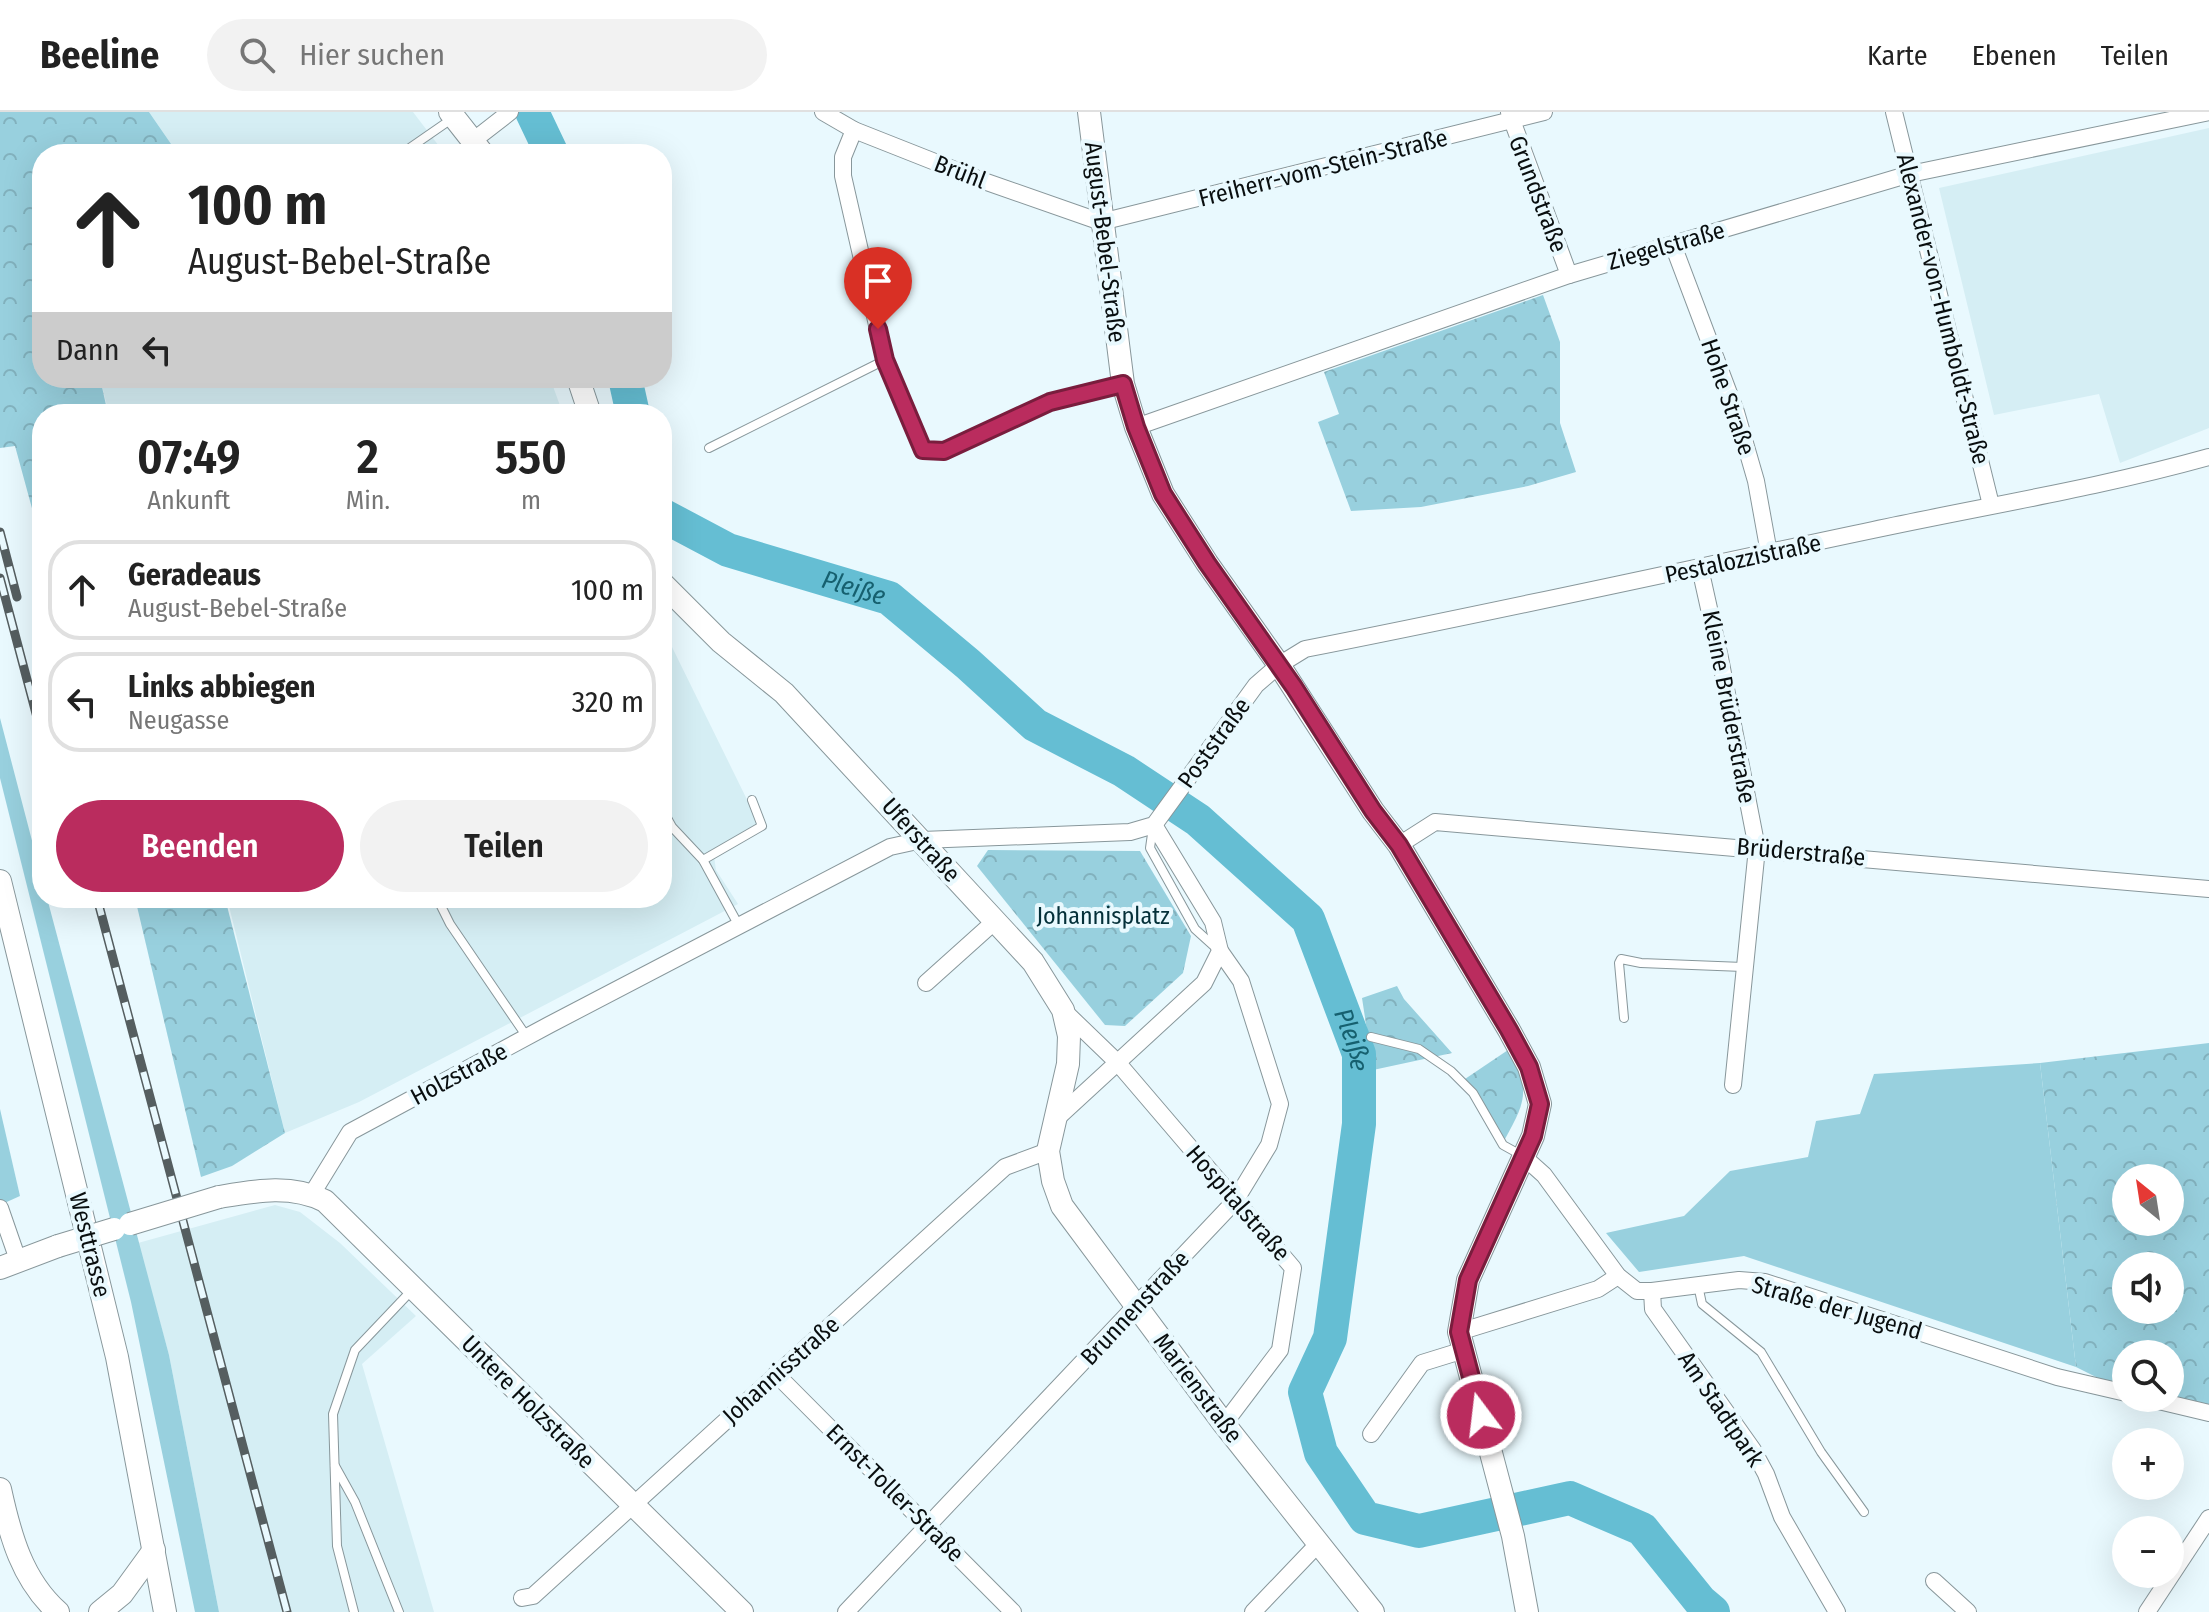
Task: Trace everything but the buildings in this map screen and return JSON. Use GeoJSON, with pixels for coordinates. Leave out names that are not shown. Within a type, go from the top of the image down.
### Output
{"type":"FeatureCollection","features":[{"type":"Feature","properties":{"kind":"street","name":"Brühl"},"geometry":{"type":"LineString","coordinates":[[825,112],[854,130],[978,179],[1101,222]]}},
{"type":"Feature","properties":{"kind":"street","name":"August-Bebel-Straße"},"geometry":{"type":"LineString","coordinates":[[1089,112],[1123,384],[1136,427],[1163,494],[1373,811],[1399,845],[1529,1067],[1540,1104],[1533,1136],[1468,1280],[1462,1341]]}},
{"type":"Feature","properties":{"kind":"street","name":"Freiherr-vom-Stein-Straße"},"geometry":{"type":"LineString","coordinates":[[1101,222],[1510,117],[1544,112]]}},
{"type":"Feature","properties":{"kind":"street","name":"Alexander-von-Humboldt-Straße"},"geometry":{"type":"LineString","coordinates":[[1894,112],[1991,505]]}},
{"type":"Feature","properties":{"kind":"street","name":"Ziegelstraße"},"geometry":{"type":"LineString","coordinates":[[1136,427],[1569,275],[1910,174],[2209,112]]}},
{"type":"Feature","properties":{"kind":"street"},"geometry":{"type":"LineString","coordinates":[[452,115],[476,144]]}},
{"type":"Feature","properties":{"kind":"street"},"geometry":{"type":"LineString","coordinates":[[482,144],[504,117]]}},
{"type":"Feature","properties":{"kind":"street","name":"Grundstraße"},"geometry":{"type":"LineString","coordinates":[[1510,117],[1569,275]]}},
{"type":"Feature","properties":{"kind":"street"},"geometry":{"type":"LineString","coordinates":[[854,130],[843,157],[843,176],[885,360],[923,450],[944,451],[1050,402],[1123,384]]}},
{"type":"Feature","properties":{"kind":"street","name":"Hohe Straße"},"geometry":{"type":"LineString","coordinates":[[1673,245],[1736,412],[1756,481],[1769,553]]}},
{"type":"Feature","properties":{"kind":"street","name":"Pestalozzistraße"},"geometry":{"type":"LineString","coordinates":[[1279,665],[1305,649],[1991,505],[2087,488],[2209,457]]}},
{"type":"Feature","properties":{"kind":"street","name":"Kleine Brüderstraße"},"geometry":{"type":"LineString","coordinates":[[1700,568],[1757,848],[1733,1085]]}},
{"type":"Feature","properties":{"kind":"street","name":"Uferstraße"},"geometry":{"type":"LineString","coordinates":[[672,593],[721,642],[784,693],[1033,962],[1063,1010],[1069,1036],[1068,1064],[1048,1151]]}},
{"type":"Feature","properties":{"kind":"street","name":"Poststraße"},"geometry":{"type":"LineString","coordinates":[[1157,821],[1256,685],[1279,665]]}},
{"type":"Feature","properties":{"kind":"street"},"geometry":{"type":"LineString","coordinates":[[922,840],[1130,832],[1157,821],[1213,922],[1220,951],[1204,983],[1056,1119]]}},
{"type":"Feature","properties":{"kind":"street","name":"Brüderstraße"},"geometry":{"type":"LineString","coordinates":[[1399,845],[1435,822],[2209,889]]}},
{"type":"Feature","properties":{"kind":"street","name":"Holzstraße"},"geometry":{"type":"LineString","coordinates":[[312,1194],[350,1132],[890,847],[922,840]]}},
{"type":"Feature","properties":{"kind":"street","name":"Westtrasse"},"geometry":{"type":"LineString","coordinates":[[0,881],[117,1357],[165,1612]]}},
{"type":"Feature","properties":{"kind":"street"},"geometry":{"type":"LineString","coordinates":[[926,983],[994,922]]}},
{"type":"Feature","properties":{"kind":"street","name":"Brunnenstraße"},"geometry":{"type":"LineString","coordinates":[[846,1612],[1235,1201],[1269,1145],[1280,1104],[1241,981],[1220,951]]}},
{"type":"Feature","properties":{"kind":"street","name":"Hospitalstraße"},"geometry":{"type":"LineString","coordinates":[[1063,1010],[1117,1062],[1293,1268],[1280,1350],[1224,1424]]}},
{"type":"Feature","properties":{"kind":"street","name":"Marienstraße"},"geometry":{"type":"LineString","coordinates":[[1048,1151],[1053,1181],[1062,1206],[1224,1424],[1373,1612]]}},
{"type":"Feature","properties":{"kind":"street","name":"Johannisstraße"},"geometry":{"type":"LineString","coordinates":[[522,1598],[533,1596],[1005,1167],[1048,1151]]}},
{"type":"Feature","properties":{"kind":"street"},"geometry":{"type":"LineString","coordinates":[[1525,1158],[1544,1175],[1618,1276],[1637,1291],[1652,1291]]}},
{"type":"Feature","properties":{"kind":"street"},"geometry":{"type":"LineString","coordinates":[[0,1208],[9,1264],[219,1197],[280,1189],[312,1194]]}},
{"type":"Feature","properties":{"kind":"street","name":"Untere Holzstraße"},"geometry":{"type":"LineString","coordinates":[[312,1194],[325,1201],[742,1612]]}},
{"type":"Feature","properties":{"kind":"street"},"geometry":{"type":"LineString","coordinates":[[1371,1434],[1422,1363],[1462,1341],[1598,1289],[1618,1276]]}},
{"type":"Feature","properties":{"kind":"street","name":"Straße der Jugend"},"geometry":{"type":"LineString","coordinates":[[1652,1291],[1739,1280],[1765,1282],[2057,1377],[2112,1390]]}},
{"type":"Feature","properties":{"kind":"street","name":"Am Stadtpark"},"geometry":{"type":"LineString","coordinates":[[1652,1291],[1653,1309],[1753,1450],[1782,1517],[1837,1612]]}},
{"type":"Feature","properties":{"kind":"street"},"geometry":{"type":"LineString","coordinates":[[1462,1341],[1513,1536],[1527,1612]]}},
{"type":"Feature","properties":{"kind":"street","name":"Ernst-Toller-Straße"},"geometry":{"type":"LineString","coordinates":[[776,1374],[1013,1612]]}},
{"type":"Feature","properties":{"kind":"street"},"geometry":{"type":"LineString","coordinates":[[2184,1407],[2209,1413]]}},
{"type":"Feature","properties":{"kind":"street"},"geometry":{"type":"LineString","coordinates":[[0,1489],[8,1527],[27,1575],[40,1595],[58,1612]]}},
{"type":"Feature","properties":{"kind":"street"},"geometry":{"type":"LineString","coordinates":[[2147,1612],[2209,1518]]}},
{"type":"Feature","properties":{"kind":"street"},"geometry":{"type":"LineString","coordinates":[[1253,1612],[1318,1544]]}},
{"type":"Feature","properties":{"kind":"street"},"geometry":{"type":"LineString","coordinates":[[100,1612],[122,1594],[154,1550]]}},
{"type":"Feature","properties":{"kind":"street"},"geometry":{"type":"LineString","coordinates":[[1934,1581],[1968,1612]]}},
{"type":"Feature","properties":{"kind":"lane"},"geometry":{"type":"LineString","coordinates":[[414,144],[452,115]]}},
{"type":"Feature","properties":{"kind":"lane"},"geometry":{"type":"LineString","coordinates":[[709,448],[885,360]]}},
{"type":"Feature","properties":{"kind":"lane"},"geometry":{"type":"LineString","coordinates":[[703,860],[762,826],[752,800]]}},
{"type":"Feature","properties":{"kind":"lane"},"geometry":{"type":"LineString","coordinates":[[672,827],[703,860],[739,926]]}},
{"type":"Feature","properties":{"kind":"lane"},"geometry":{"type":"LineString","coordinates":[[442,908],[527,1037]]}},
{"type":"Feature","properties":{"kind":"lane"},"geometry":{"type":"LineString","coordinates":[[1624,1018],[1621,959],[1641,963],[1743,967]]}},
{"type":"Feature","properties":{"kind":"lane"},"geometry":{"type":"LineString","coordinates":[[1371,1037],[1419,1049],[1451,1071],[1473,1093],[1503,1145],[1525,1158]]}},
{"type":"Feature","properties":{"kind":"lane"},"geometry":{"type":"LineString","coordinates":[[1698,1285],[1702,1304],[1761,1352],[1821,1452],[1864,1512]]}},
{"type":"Feature","properties":{"kind":"lane"},"geometry":{"type":"LineString","coordinates":[[354,1612],[337,1546],[333,1414],[355,1350],[413,1288]]}},
{"type":"Feature","properties":{"kind":"lane"},"geometry":{"type":"LineString","coordinates":[[334,1465],[361,1515],[399,1612]]}},
{"type":"Feature","properties":{"kind":"shaded area"},"geometry":{"type":"Polygon","coordinates":[[[149,112],[413,112],[437,144],[171,144],[149,112]]]}},
{"type":"Feature","properties":{"kind":"shaded area"},"geometry":{"type":"Polygon","coordinates":[[[2209,128],[2209,428],[2120,463],[2099,394],[1994,415],[1939,188],[2209,128]]]}},
{"type":"Feature","properties":{"kind":"shaded area"},"geometry":{"type":"Polygon","coordinates":[[[102,388],[554,388],[559,404],[106,404],[102,388]]]}},
{"type":"Feature","properties":{"kind":"shaded area"},"geometry":{"type":"Polygon","coordinates":[[[672,647],[759,824],[713,849],[716,870],[738,904],[359,1102],[285,1133],[229,908],[672,908],[672,647]]]}},
{"type":"Feature","properties":{"kind":"shaded area"},"geometry":{"type":"Polygon","coordinates":[[[275,1205],[300,1212],[340,1243],[416,1316],[362,1364],[434,1612],[219,1612],[169,1355],[138,1243],[275,1205]]]}},
{"type":"Feature","properties":{"kind":"green space"},"geometry":{"type":"Polygon","coordinates":[[[0,112],[149,112],[171,144],[32,144],[32,388],[102,388],[106,404],[32,404],[32,508],[15,446],[0,448],[0,112]]]}},
{"type":"Feature","properties":{"kind":"green space"},"geometry":{"type":"Polygon","coordinates":[[[1543,295],[1560,342],[1560,423],[1576,472],[1528,486],[1421,507],[1351,511],[1318,422],[1339,414],[1324,372],[1543,295]]]}},
{"type":"Feature","properties":{"kind":"green space"},"geometry":{"type":"Polygon","coordinates":[[[0,718],[32,841],[32,906],[0,778],[0,718]]]}},
{"type":"Feature","properties":{"kind":"green space","name":"Johannisplatz"},"geometry":{"type":"Polygon","coordinates":[[[988,850],[1140,851],[1191,936],[1183,973],[1125,1026],[1105,1025],[977,866],[988,850]]]}},
{"type":"Feature","properties":{"kind":"green space"},"geometry":{"type":"Polygon","coordinates":[[[32,908],[50,908],[169,1355],[219,1612],[195,1612],[131,1302],[32,908]]]}},
{"type":"Feature","properties":{"kind":"green space"},"geometry":{"type":"Polygon","coordinates":[[[137,908],[228,908],[285,1133],[232,1166],[201,1177],[137,908]]]}},
{"type":"Feature","properties":{"kind":"green space"},"geometry":{"type":"Polygon","coordinates":[[[1397,986],[1404,999],[1452,1053],[1373,1070],[1362,998],[1397,986]]]}},
{"type":"Feature","properties":{"kind":"green space"},"geometry":{"type":"Polygon","coordinates":[[[2209,1043],[2209,1413],[2184,1403],[2184,1340],[2112,1340],[2112,1385],[2076,1367],[2040,1063],[2209,1043]]]}},
{"type":"Feature","properties":{"kind":"green space"},"geometry":{"type":"Polygon","coordinates":[[[1508,1050],[1520,1075],[1523,1095],[1518,1115],[1505,1139],[1465,1079],[1508,1050]]]}},
{"type":"Feature","properties":{"kind":"green space"},"geometry":{"type":"Polygon","coordinates":[[[2040,1063],[2076,1367],[1744,1256],[1639,1272],[1606,1233],[1684,1216],[1730,1171],[1808,1157],[1816,1121],[1860,1114],[1874,1074],[2040,1063]]]}},
{"type":"Feature","properties":{"kind":"green space"},"geometry":{"type":"Polygon","coordinates":[[[0,1109],[20,1196],[0,1205],[0,1109]]]}},
{"type":"Feature","properties":{"kind":"waterway","name":"Pleiße"},"geometry":{"type":"LineString","coordinates":[[532,112],[547,144]]}},
{"type":"Feature","properties":{"kind":"waterway","name":"Pleiße"},"geometry":{"type":"LineString","coordinates":[[627,388],[631,404]]}},
{"type":"Feature","properties":{"kind":"waterway","name":"Pleiße"},"geometry":{"type":"LineString","coordinates":[[672,520],[728,550],[889,598],[1035,725],[1124,771],[1198,820],[1308,919],[1359,1054],[1359,1124],[1330,1338],[1305,1392],[1321,1453],[1365,1518],[1419,1531],[1570,1498],[1642,1529],[1700,1601],[1713,1612]]}},
{"type":"Feature","properties":{"kind":"railway"},"geometry":{"type":"LineString","coordinates":[[0,532],[17,597]]}},
{"type":"Feature","properties":{"kind":"railway"},"geometry":{"type":"LineString","coordinates":[[0,578],[32,698]]}},
{"type":"Feature","properties":{"kind":"railway"},"geometry":{"type":"LineString","coordinates":[[100,908],[287,1612]]}},
{"type":"Feature","properties":{"kind":"route"},"geometry":{"type":"LineString","coordinates":[[878,329],[885,360],[923,450],[944,451],[1050,402],[1123,384],[1136,427],[1163,494],[1294,687],[1373,811],[1399,845],[1509,1030],[1529,1067],[1540,1104],[1525,1158],[1468,1280],[1459,1332],[1481,1415]]}}]}
